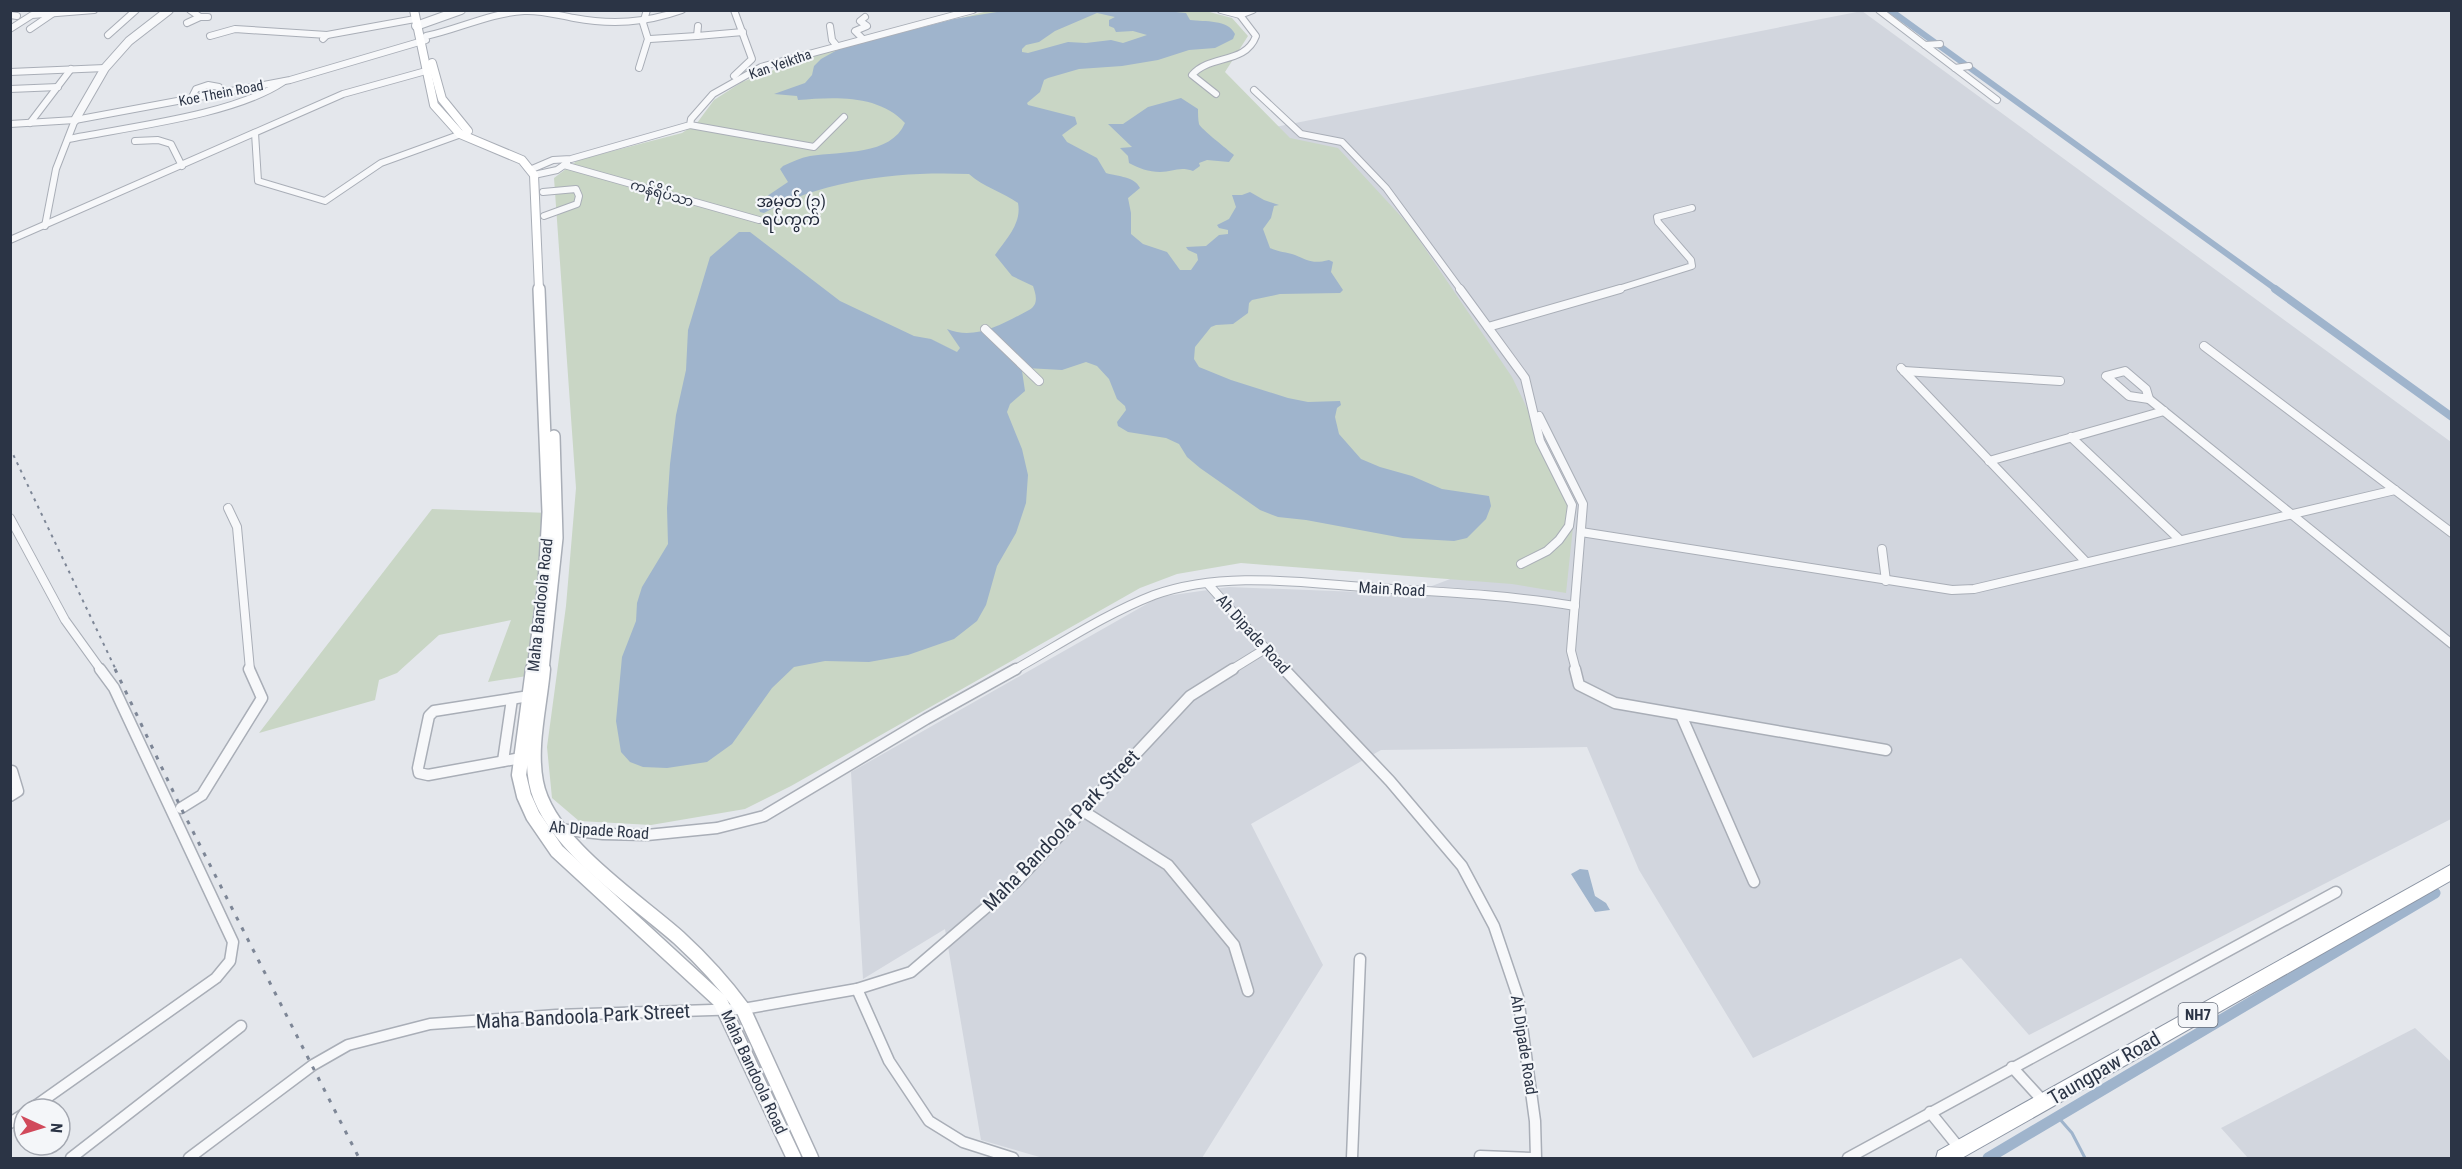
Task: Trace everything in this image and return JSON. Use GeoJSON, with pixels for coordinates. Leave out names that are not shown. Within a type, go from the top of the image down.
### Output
{"type":"FeatureCollection","features":[{"type":"Feature","properties":{"kind":"highway","name":"Taungpaw Road"},"geometry":{"type":"LineString","coordinates":[[1945,1158],[2451,871]]}},
{"type":"Feature","properties":{"kind":"main road"},"geometry":{"type":"LineString","coordinates":[[421,10],[417,20],[424,39],[434,105],[464,133],[484,146],[522,160],[537,171]]}},
{"type":"Feature","properties":{"kind":"main road","name":"Maha Bandoola Road"},"geometry":{"type":"LineString","coordinates":[[537,171],[543,192],[557,538],[534,771],[538,795],[558,829],[590,862],[719,977],[743,1009],[811,1158]]}},
{"type":"Feature","properties":{"kind":"main road","name":"Maha Bandoola Road"},"geometry":{"type":"LineString","coordinates":[[537,171],[548,512],[544,582],[521,758],[520,786],[524,800],[557,851],[705,985],[726,1011],[794,1158]]}},
{"type":"Feature","properties":{"kind":"street"},"geometry":{"type":"LineString","coordinates":[[10,29],[39,10]]}},
{"type":"Feature","properties":{"kind":"street"},"geometry":{"type":"LineString","coordinates":[[32,15],[94,10]]}},
{"type":"Feature","properties":{"kind":"street"},"geometry":{"type":"LineString","coordinates":[[108,35],[136,10]]}},
{"type":"Feature","properties":{"kind":"street"},"geometry":{"type":"LineString","coordinates":[[45,226],[56,169],[75,120],[105,68],[129,41],[169,10]]}},
{"type":"Feature","properties":{"kind":"street"},"geometry":{"type":"LineString","coordinates":[[190,10],[200,17]]}},
{"type":"Feature","properties":{"kind":"street"},"geometry":{"type":"LineString","coordinates":[[210,36],[235,28],[324,38],[461,10]]}},
{"type":"Feature","properties":{"kind":"street"},"geometry":{"type":"LineString","coordinates":[[644,23],[647,10]]}},
{"type":"Feature","properties":{"kind":"street"},"geometry":{"type":"LineString","coordinates":[[644,23],[682,10]]}},
{"type":"Feature","properties":{"kind":"street"},"geometry":{"type":"LineString","coordinates":[[731,82],[733,77],[752,59],[734,10]]}},
{"type":"Feature","properties":{"kind":"street","name":"Kan Yeiktha"},"geometry":{"type":"LineString","coordinates":[[690,125],[691,119],[713,94],[751,72],[792,57],[973,10]]}},
{"type":"Feature","properties":{"kind":"street"},"geometry":{"type":"LineString","coordinates":[[1221,10],[1240,15],[1253,10]]}},
{"type":"Feature","properties":{"kind":"street"},"geometry":{"type":"LineString","coordinates":[[1879,10],[1997,99]]}},
{"type":"Feature","properties":{"kind":"street","name":"Koe Thein Road"},"geometry":{"type":"LineString","coordinates":[[10,124],[75,120],[284,81],[519,11],[598,21],[644,23]]}},
{"type":"Feature","properties":{"kind":"street"},"geometry":{"type":"LineString","coordinates":[[30,29],[53,14]]}},
{"type":"Feature","properties":{"kind":"street"},"geometry":{"type":"LineString","coordinates":[[10,15],[17,16]]}},
{"type":"Feature","properties":{"kind":"street"},"geometry":{"type":"LineString","coordinates":[[1216,94],[1192,75],[1198,69],[1239,55],[1251,47],[1256,36],[1240,15]]}},
{"type":"Feature","properties":{"kind":"street"},"geometry":{"type":"LineString","coordinates":[[187,23],[200,17],[208,17]]}},
{"type":"Feature","properties":{"kind":"street"},"geometry":{"type":"LineString","coordinates":[[852,21],[862,19],[867,27],[855,31],[863,39]]}},
{"type":"Feature","properties":{"kind":"street"},"geometry":{"type":"LineString","coordinates":[[639,68],[650,39],[648,28],[644,23]]}},
{"type":"Feature","properties":{"kind":"street"},"geometry":{"type":"LineString","coordinates":[[697,36],[698,26]]}},
{"type":"Feature","properties":{"kind":"street"},"geometry":{"type":"LineString","coordinates":[[830,26],[832,40],[837,46]]}},
{"type":"Feature","properties":{"kind":"street"},"geometry":{"type":"LineString","coordinates":[[650,39],[743,32]]}},
{"type":"Feature","properties":{"kind":"street"},"geometry":{"type":"LineString","coordinates":[[1927,45],[1940,44]]}},
{"type":"Feature","properties":{"kind":"street"},"geometry":{"type":"LineString","coordinates":[[1957,67],[1969,66]]}},
{"type":"Feature","properties":{"kind":"street"},"geometry":{"type":"LineString","coordinates":[[10,72],[105,68]]}},
{"type":"Feature","properties":{"kind":"street"},"geometry":{"type":"LineString","coordinates":[[30,123],[71,69]]}},
{"type":"Feature","properties":{"kind":"street"},"geometry":{"type":"LineString","coordinates":[[743,69],[751,72]]}},
{"type":"Feature","properties":{"kind":"street"},"geometry":{"type":"LineString","coordinates":[[10,240],[182,166],[340,92],[430,70]]}},
{"type":"Feature","properties":{"kind":"street"},"geometry":{"type":"LineString","coordinates":[[68,139],[201,113],[267,93],[284,81]]}},
{"type":"Feature","properties":{"kind":"street"},"geometry":{"type":"LineString","coordinates":[[191,99],[196,89],[208,85],[219,87],[220,93]]}},
{"type":"Feature","properties":{"kind":"street"},"geometry":{"type":"LineString","coordinates":[[10,89],[58,87]]}},
{"type":"Feature","properties":{"kind":"street"},"geometry":{"type":"LineString","coordinates":[[1254,90],[1300,134],[1342,142],[1398,202],[1525,378],[1540,441],[1572,505],[1569,526],[1559,540],[1547,551],[1521,564]]}},
{"type":"Feature","properties":{"kind":"street"},"geometry":{"type":"LineString","coordinates":[[537,171],[553,160],[571,159],[690,125],[814,147],[844,117]]}},
{"type":"Feature","properties":{"kind":"street"},"geometry":{"type":"LineString","coordinates":[[255,133],[258,181],[325,201],[333,198],[381,163],[464,133]]}},
{"type":"Feature","properties":{"kind":"street"},"geometry":{"type":"LineString","coordinates":[[135,141],[154,139],[166,141],[171,144],[182,166]]}},
{"type":"Feature","properties":{"kind":"street"},"geometry":{"type":"LineString","coordinates":[[537,171],[564,165],[571,159]]}},
{"type":"Feature","properties":{"kind":"street","name":"ကန်ရိပ်သာ"},"geometry":{"type":"LineString","coordinates":[[564,165],[759,220]]}},
{"type":"Feature","properties":{"kind":"street"},"geometry":{"type":"LineString","coordinates":[[543,192],[576,189],[579,196],[577,204],[544,216]]}},
{"type":"Feature","properties":{"kind":"street"},"geometry":{"type":"LineString","coordinates":[[1488,327],[1688,270],[1692,266],[1691,260],[1658,222],[1658,217],[1692,208]]}},
{"type":"Feature","properties":{"kind":"street"},"geometry":{"type":"LineString","coordinates":[[985,329],[1039,381]]}},
{"type":"Feature","properties":{"kind":"street"},"geometry":{"type":"LineString","coordinates":[[2204,346],[2451,533]]}},
{"type":"Feature","properties":{"kind":"street"},"geometry":{"type":"LineString","coordinates":[[2060,381],[1902,370],[2086,562]]}},
{"type":"Feature","properties":{"kind":"street"},"geometry":{"type":"LineString","coordinates":[[2149,399],[2146,389],[2125,372],[2106,376],[2129,396],[2149,399],[2451,644]]}},
{"type":"Feature","properties":{"kind":"street"},"geometry":{"type":"LineString","coordinates":[[1533,405],[1583,504],[1571,651],[1579,686],[1615,703],[1886,750]]}},
{"type":"Feature","properties":{"kind":"street"},"geometry":{"type":"LineString","coordinates":[[1989,460],[2164,411]]}},
{"type":"Feature","properties":{"kind":"street"},"geometry":{"type":"LineString","coordinates":[[2071,437],[2180,540]]}},
{"type":"Feature","properties":{"kind":"street"},"geometry":{"type":"LineString","coordinates":[[1581,532],[1886,581],[1952,590],[1974,589],[2395,490]]}},
{"type":"Feature","properties":{"kind":"street"},"geometry":{"type":"LineString","coordinates":[[181,808],[201,795],[262,698],[249,669],[237,527],[228,508]]}},
{"type":"Feature","properties":{"kind":"street"},"geometry":{"type":"LineString","coordinates":[[10,518],[65,620],[114,688],[233,942],[230,962],[216,978],[48,1097]]}},
{"type":"Feature","properties":{"kind":"street"},"geometry":{"type":"LineString","coordinates":[[1882,549],[1886,581]]}},
{"type":"Feature","properties":{"kind":"street","name":"Main Road"},"geometry":{"type":"LineString","coordinates":[[1208,584],[1233,582],[1301,584],[1472,592],[1575,606]]}},
{"type":"Feature","properties":{"kind":"street","name":"Ah Dipade Road"},"geometry":{"type":"LineString","coordinates":[[539,826],[603,834],[647,835],[717,828],[764,816],[926,719],[1133,604],[1183,586],[1208,584],[1265,649],[1390,781],[1462,866],[1478,894],[1494,926],[1518,997],[1534,1110],[1534,1158]]}},
{"type":"Feature","properties":{"kind":"street","name":"Maha Bandoola Park Street"},"geometry":{"type":"LineString","coordinates":[[189,1158],[313,1065],[348,1045],[430,1024],[556,1015],[743,1009],[857,989],[911,972],[1016,882],[1190,696],[1265,649]]}},
{"type":"Feature","properties":{"kind":"street"},"geometry":{"type":"LineString","coordinates":[[521,758],[428,775],[419,773],[418,768],[429,716],[434,711],[529,696]]}},
{"type":"Feature","properties":{"kind":"street"},"geometry":{"type":"LineString","coordinates":[[503,761],[512,699]]}},
{"type":"Feature","properties":{"kind":"street"},"geometry":{"type":"LineString","coordinates":[[1681,715],[1754,882]]}},
{"type":"Feature","properties":{"kind":"street"},"geometry":{"type":"LineString","coordinates":[[10,796],[18,791],[12,771]]}},
{"type":"Feature","properties":{"kind":"street"},"geometry":{"type":"LineString","coordinates":[[1083,811],[1168,865],[1234,945],[1248,991]]}},
{"type":"Feature","properties":{"kind":"street"},"geometry":{"type":"LineString","coordinates":[[1848,1158],[2336,892]]}},
{"type":"Feature","properties":{"kind":"street"},"geometry":{"type":"LineString","coordinates":[[1352,1158],[1360,959]]}},
{"type":"Feature","properties":{"kind":"street"},"geometry":{"type":"LineString","coordinates":[[857,989],[889,1060],[929,1121],[963,1143],[1012,1158]]}},
{"type":"Feature","properties":{"kind":"street"},"geometry":{"type":"LineString","coordinates":[[71,1158],[242,1026]]}},
{"type":"Feature","properties":{"kind":"street"},"geometry":{"type":"LineString","coordinates":[[2012,1067],[2044,1102]]}},
{"type":"Feature","properties":{"kind":"street"},"geometry":{"type":"LineString","coordinates":[[1930,1112],[1961,1149]]}},
{"type":"Feature","properties":{"kind":"street"},"geometry":{"type":"LineString","coordinates":[[1480,1156],[1534,1158]]}},
{"type":"Feature","properties":{"kind":"shaded area"},"geometry":{"type":"Polygon","coordinates":[[[1862,11],[2451,442],[2451,819],[2029,1035],[1961,958],[1753,1058],[1639,870],[1587,747],[1381,750],[1251,824],[1323,965],[1202,1158],[1043,1158],[981,1140],[945,929],[863,979],[851,772],[1159,597],[1229,587],[1411,594],[1479,568],[1270,128],[1862,11]]]}},
{"type":"Feature","properties":{"kind":"shaded area"},"geometry":{"type":"Polygon","coordinates":[[[2415,1028],[2451,1062],[2451,1158],[2248,1158],[2221,1128],[2415,1028]]]}},
{"type":"Feature","properties":{"kind":"green space"},"geometry":{"type":"Polygon","coordinates":[[[1202,10],[1232,18],[1248,36],[1225,72],[1290,138],[1338,148],[1409,225],[1512,377],[1575,508],[1566,593],[1512,584],[1241,563],[1177,574],[1140,588],[791,786],[745,809],[651,825],[579,821],[552,798],[547,747],[566,606],[576,488],[554,178],[578,160],[682,133],[697,123],[714,100],[742,82],[805,58],[988,11],[1202,10]]]}},
{"type":"Feature","properties":{"kind":"green space"},"geometry":{"type":"Polygon","coordinates":[[[432,509],[549,513],[533,675],[488,682],[511,620],[439,635],[397,673],[379,680],[375,700],[259,733],[432,509]]]}},
{"type":"Feature","properties":{"kind":"water"},"geometry":{"type":"Polygon","coordinates":[[[1003,11],[1166,11],[1186,13],[1190,20],[1216,22],[1232,29],[1235,34],[1233,39],[1215,48],[1189,50],[1158,60],[1122,66],[1079,69],[1048,78],[1044,80],[1040,92],[1027,103],[1075,117],[1077,124],[1062,135],[1067,142],[1097,158],[1106,173],[1130,179],[1137,184],[1140,188],[1128,198],[1131,234],[1143,244],[1167,252],[1180,270],[1191,270],[1198,260],[1197,254],[1186,247],[1206,246],[1219,235],[1228,234],[1228,230],[1219,228],[1217,225],[1229,219],[1236,207],[1232,195],[1250,192],[1279,205],[1274,206],[1271,218],[1263,229],[1270,248],[1311,261],[1329,260],[1333,262],[1331,272],[1343,290],[1340,293],[1280,294],[1252,300],[1249,303],[1248,313],[1233,324],[1211,327],[1195,347],[1194,359],[1199,367],[1288,398],[1308,402],[1340,401],[1341,405],[1337,408],[1335,417],[1339,434],[1361,459],[1442,489],[1489,496],[1491,506],[1486,519],[1467,538],[1454,541],[1403,538],[1278,517],[1260,510],[1200,468],[1187,457],[1179,444],[1166,438],[1128,432],[1118,426],[1117,422],[1126,410],[1125,406],[1117,399],[1109,379],[1097,366],[1086,362],[1062,370],[1026,368],[1022,371],[1025,391],[1010,404],[1007,412],[1022,449],[1028,475],[1026,503],[1016,533],[997,566],[986,605],[977,621],[954,639],[908,655],[869,662],[825,661],[794,667],[772,688],[732,744],[707,762],[667,768],[643,767],[630,762],[621,752],[616,721],[622,657],[636,621],[637,603],[642,587],[668,544],[667,508],[670,464],[676,415],[686,370],[688,330],[710,257],[739,232],[750,232],[840,301],[914,336],[931,339],[957,352],[960,348],[947,329],[969,333],[990,329],[1029,310],[1034,305],[1036,296],[1033,286],[1012,276],[995,255],[1018,218],[1018,203],[969,174],[890,176],[837,185],[787,201],[764,213],[760,212],[757,203],[788,182],[780,169],[783,166],[810,156],[877,147],[898,134],[905,123],[882,107],[869,102],[840,98],[798,100],[797,96],[774,94],[805,83],[812,75],[814,66],[821,59],[839,49],[954,19],[1003,11]],[[1097,13],[1055,31],[1039,42],[1026,45],[1022,52],[1028,53],[1068,42],[1086,43],[1111,40],[1123,43],[1147,35],[1133,31],[1116,32],[1109,26],[1109,20],[1115,17],[1097,13]]]}},
{"type":"Feature","properties":{"kind":"water"},"geometry":{"type":"Polygon","coordinates":[[[1181,98],[1198,109],[1201,126],[1234,155],[1229,162],[1207,160],[1199,163],[1200,166],[1193,171],[1180,169],[1160,172],[1129,163],[1128,156],[1120,148],[1132,147],[1108,124],[1123,124],[1148,107],[1181,98]]]}},
{"type":"Feature","properties":{"kind":"water"},"geometry":{"type":"Polygon","coordinates":[[[1580,869],[1588,870],[1595,896],[1606,903],[1610,910],[1595,912],[1571,874],[1580,869]]]}},
{"type":"Feature","properties":{"kind":"waterway"},"geometry":{"type":"LineString","coordinates":[[1890,10],[2277,290]]}},
{"type":"Feature","properties":{"kind":"waterway"},"geometry":{"type":"LineString","coordinates":[[2275,289],[2452,417]]}},
{"type":"Feature","properties":{"kind":"waterway"},"geometry":{"type":"LineString","coordinates":[[1988,1158],[2435,893]]}},
{"type":"Feature","properties":{"kind":"waterway"},"geometry":{"type":"LineString","coordinates":[[2058,1117],[2072,1133],[2085,1158]]}},
{"type":"Feature","properties":{"kind":"railway"},"geometry":{"type":"LineString","coordinates":[[10,448],[116,670]]}},
{"type":"Feature","properties":{"kind":"railway"},"geometry":{"type":"LineString","coordinates":[[115,669],[181,808],[359,1158]]}},
{"type":"Feature","properties":{"kind":"district","name":"အမှတ် (၃) ရပ်ကွက်"},"geometry":{"type":"Point","coordinates":[791,210]}}]}
